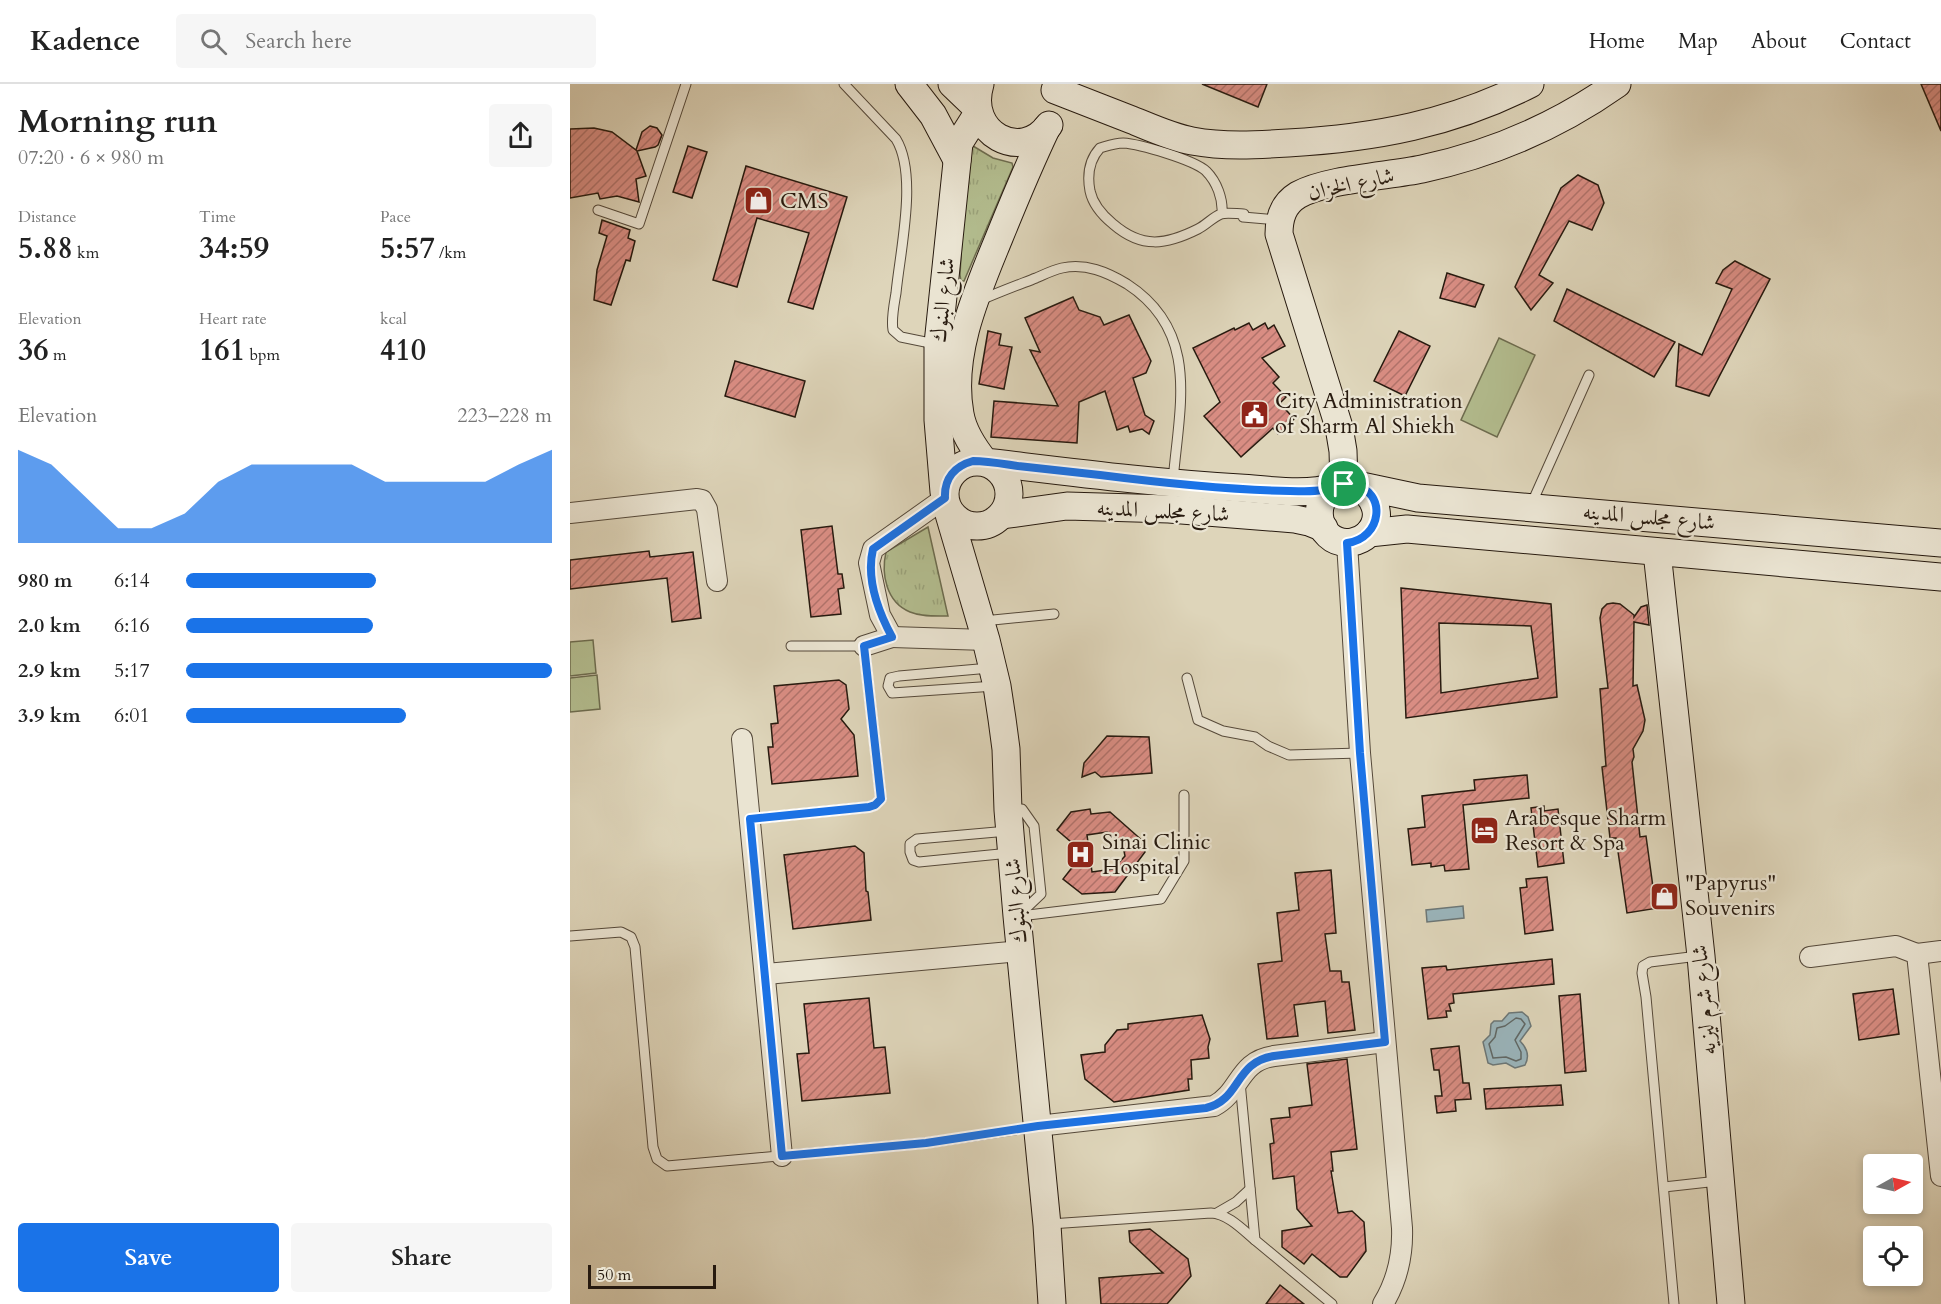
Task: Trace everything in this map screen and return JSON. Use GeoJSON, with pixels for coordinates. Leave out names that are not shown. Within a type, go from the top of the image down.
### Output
{"type":"FeatureCollection","features":[{"type":"Feature","properties":{"kind":"main road"},"geometry":{"type":"LineString","coordinates":[[909,84],[933,116],[957,160]]}},
{"type":"Feature","properties":{"kind":"main road"},"geometry":{"type":"LineString","coordinates":[[952,84],[978,102],[984,124],[1002,139],[1014,142],[1026,141],[1046,129]]}},
{"type":"Feature","properties":{"kind":"main road","name":"شارع الخزان"},"geometry":{"type":"LineString","coordinates":[[1054,86],[1176,137],[1215,144],[1237,145],[1297,142],[1395,132],[1452,117],[1530,84]]}},
{"type":"Feature","properties":{"kind":"main road","name":"شارع الخزان"},"geometry":{"type":"LineString","coordinates":[[1280,220],[1290,201],[1302,193],[1335,183],[1425,168],[1491,149],[1553,123],[1583,107],[1617,84]]}},
{"type":"Feature","properties":{"kind":"main road","name":"شارع البنوك"},"geometry":{"type":"LineString","coordinates":[[985,462],[964,429],[958,401],[962,348],[973,303],[1018,191],[1046,129],[1053,119],[1056,110],[1054,86]]}},
{"type":"Feature","properties":{"kind":"main road","name":"شارع البنوك"},"geometry":{"type":"LineString","coordinates":[[978,102],[959,143],[938,344],[938,420],[945,498],[996,683],[1006,749],[1017,916],[1047,1225],[1052,1304]]}},
{"type":"Feature","properties":{"kind":"main road"},"geometry":{"type":"LineString","coordinates":[[1280,220],[1280,234],[1290,273],[1339,427],[1346,486]]}},
{"type":"Feature","properties":{"kind":"main road"},"geometry":{"type":"LineString","coordinates":[[973,461],[985,462],[1001,471],[1009,488],[1007,506],[995,521],[976,526],[957,520],[945,498],[946,483],[956,468],[973,461]]}},
{"type":"Feature","properties":{"kind":"main road","name":"شارع مجلس المدينه"},"geometry":{"type":"LineString","coordinates":[[985,462],[1295,519],[1324,528]]}},
{"type":"Feature","properties":{"kind":"main road"},"geometry":{"type":"LineString","coordinates":[[1346,486],[1368,492],[1377,512],[1375,523],[1358,538],[1333,539],[1320,521],[1320,505],[1328,491],[1346,486]]}},
{"type":"Feature","properties":{"kind":"main road","name":"شارع مجلس المدينه"},"geometry":{"type":"LineString","coordinates":[[1002,515],[1067,506],[1171,497],[1314,491],[1346,486],[1418,498],[1941,543]]}},
{"type":"Feature","properties":{"kind":"main road","name":"شارع مجلس المدينه"},"geometry":{"type":"LineString","coordinates":[[1358,538],[1407,528],[1941,577]]}},
{"type":"Feature","properties":{"kind":"main road","name":"شارع شرم ليزيه"},"geometry":{"type":"LineString","coordinates":[[1657,552],[1701,956],[1731,1304]]}},
{"type":"Feature","properties":{"kind":"street"},"geometry":{"type":"LineString","coordinates":[[892,637],[880,615],[870,563],[873,549],[945,498]]}},
{"type":"Feature","properties":{"kind":"street"},"geometry":{"type":"LineString","coordinates":[[570,513],[702,500],[707,509],[717,581]]}},
{"type":"Feature","properties":{"kind":"street"},"geometry":{"type":"LineString","coordinates":[[1358,538],[1360,753],[1403,1240],[1395,1280],[1383,1304]]}},
{"type":"Feature","properties":{"kind":"street"},"geometry":{"type":"LineString","coordinates":[[864,646],[892,637],[983,630]]}},
{"type":"Feature","properties":{"kind":"street"},"geometry":{"type":"LineString","coordinates":[[742,739],[782,1156]]}},
{"type":"Feature","properties":{"kind":"street"},"geometry":{"type":"LineString","coordinates":[[1810,957],[1896,946],[1917,954],[1941,951]]}},
{"type":"Feature","properties":{"kind":"street"},"geometry":{"type":"LineString","coordinates":[[766,974],[1020,951]]}},
{"type":"Feature","properties":{"kind":"street"},"geometry":{"type":"LineString","coordinates":[[1917,954],[1941,1176]]}},
{"type":"Feature","properties":{"kind":"street"},"geometry":{"type":"LineString","coordinates":[[1038,1126],[1206,1108],[1221,1102],[1252,1064],[1266,1057],[1385,1042]]}},
{"type":"Feature","properties":{"kind":"lane"},"geometry":{"type":"LineString","coordinates":[[598,210],[639,224],[686,84]]}},
{"type":"Feature","properties":{"kind":"lane"},"geometry":{"type":"LineString","coordinates":[[844,84],[896,139],[906,161],[906,200],[893,330],[901,337],[938,344]]}},
{"type":"Feature","properties":{"kind":"lane"},"geometry":{"type":"LineString","coordinates":[[1222,213],[1216,186],[1207,172],[1195,164],[1120,143],[1100,148],[1091,160],[1089,182],[1094,203],[1102,216],[1131,238],[1158,243],[1173,239],[1198,229],[1222,213],[1280,220]]}},
{"type":"Feature","properties":{"kind":"lane"},"geometry":{"type":"LineString","coordinates":[[973,303],[1062,268],[1082,266],[1111,274],[1158,309],[1170,329],[1179,356],[1181,384],[1171,497]]}},
{"type":"Feature","properties":{"kind":"lane"},"geometry":{"type":"LineString","coordinates":[[1530,507],[1589,375]]}},
{"type":"Feature","properties":{"kind":"lane"},"geometry":{"type":"LineString","coordinates":[[983,630],[1054,614]]}},
{"type":"Feature","properties":{"kind":"lane"},"geometry":{"type":"LineString","coordinates":[[750,819],[869,807],[881,799],[864,646],[791,646]]}},
{"type":"Feature","properties":{"kind":"lane"},"geometry":{"type":"LineString","coordinates":[[899,676],[996,683],[892,693],[888,686],[890,678],[899,676]]}},
{"type":"Feature","properties":{"kind":"lane"},"geometry":{"type":"LineString","coordinates":[[1187,678],[1198,720],[1224,731],[1255,737],[1268,746],[1289,755],[1360,753]]}},
{"type":"Feature","properties":{"kind":"lane"},"geometry":{"type":"LineString","coordinates":[[1017,916],[1161,899],[1184,861],[1184,795]]}},
{"type":"Feature","properties":{"kind":"lane"},"geometry":{"type":"LineString","coordinates":[[1010,831],[917,839],[910,844],[910,852],[913,860],[919,862],[1010,831],[1022,809],[1034,826],[1041,894],[1017,916]]}},
{"type":"Feature","properties":{"kind":"lane"},"geometry":{"type":"LineString","coordinates":[[570,936],[621,932],[631,937],[635,947],[653,1147],[657,1159],[667,1167],[926,1143],[1038,1126]]}},
{"type":"Feature","properties":{"kind":"lane"},"geometry":{"type":"LineString","coordinates":[[1674,1304],[1642,973],[1644,966],[1650,962],[1701,956]]}},
{"type":"Feature","properties":{"kind":"lane"},"geometry":{"type":"LineString","coordinates":[[1239,1079],[1255,1240]]}},
{"type":"Feature","properties":{"kind":"lane"},"geometry":{"type":"LineString","coordinates":[[1664,1187],[1721,1181]]}},
{"type":"Feature","properties":{"kind":"lane"},"geometry":{"type":"LineString","coordinates":[[1047,1225],[1218,1213],[1236,1202],[1250,1189]]}},
{"type":"Feature","properties":{"kind":"lane"},"geometry":{"type":"LineString","coordinates":[[1218,1213],[1240,1227],[1332,1304]]}},
{"type":"Feature","properties":{"kind":"green space"},"geometry":{"type":"Polygon","coordinates":[[[973,146],[993,158],[1012,163],[1013,167],[964,281],[961,281],[966,165],[973,146]]]}},
{"type":"Feature","properties":{"kind":"green space"},"geometry":{"type":"Polygon","coordinates":[[[1499,338],[1535,355],[1497,437],[1461,420],[1499,338]]]}},
{"type":"Feature","properties":{"kind":"green space"},"geometry":{"type":"Polygon","coordinates":[[[928,527],[948,616],[919,615],[910,612],[895,602],[885,578],[886,552],[928,527]]]}},
{"type":"Feature","properties":{"kind":"green space"},"geometry":{"type":"Polygon","coordinates":[[[593,640],[596,673],[570,676],[570,642],[593,640]]]}},
{"type":"Feature","properties":{"kind":"green space"},"geometry":{"type":"Polygon","coordinates":[[[597,675],[600,709],[570,712],[570,678],[597,675]]]}},
{"type":"Feature","properties":{"kind":"water"},"geometry":{"type":"Polygon","coordinates":[[[1463,906],[1464,918],[1427,922],[1426,910],[1463,906]]]}},
{"type":"Feature","properties":{"kind":"water"},"geometry":{"type":"Polygon","coordinates":[[[1522,1012],[1528,1017],[1531,1026],[1520,1041],[1527,1052],[1525,1065],[1515,1068],[1506,1063],[1493,1065],[1488,1063],[1483,1042],[1490,1035],[1491,1024],[1494,1021],[1502,1021],[1509,1013],[1522,1012]]]}},
{"type":"Feature","properties":{"kind":"building"},"geometry":{"type":"Polygon","coordinates":[[[1202,84],[1267,84],[1258,107],[1202,84]]]}},
{"type":"Feature","properties":{"kind":"building"},"geometry":{"type":"Polygon","coordinates":[[[1921,84],[1941,84],[1941,131],[1921,84]]]}},
{"type":"Feature","properties":{"kind":"building"},"geometry":{"type":"Polygon","coordinates":[[[650,126],[657,128],[662,135],[655,147],[637,151],[646,176],[636,179],[639,202],[617,196],[600,199],[598,193],[570,198],[570,129],[594,128],[612,132],[636,150],[642,132],[650,126]]]}},
{"type":"Feature","properties":{"kind":"building"},"geometry":{"type":"Polygon","coordinates":[[[688,146],[707,152],[692,198],[673,192],[688,146]]]}},
{"type":"Feature","properties":{"kind":"building"},"geometry":{"type":"Polygon","coordinates":[[[746,166],[847,197],[813,309],[788,302],[809,233],[757,218],[737,287],[713,280],[746,166]]]}},
{"type":"Feature","properties":{"kind":"building"},"geometry":{"type":"Polygon","coordinates":[[[1578,175],[1598,185],[1604,203],[1592,230],[1569,221],[1539,275],[1553,283],[1531,310],[1515,287],[1561,188],[1578,175]]]}},
{"type":"Feature","properties":{"kind":"building"},"geometry":{"type":"Polygon","coordinates":[[[602,220],[630,230],[628,238],[635,241],[630,261],[626,260],[611,305],[594,300],[597,270],[607,236],[599,233],[602,220]]]}},
{"type":"Feature","properties":{"kind":"building"},"geometry":{"type":"Polygon","coordinates":[[[1735,261],[1770,279],[1709,396],[1676,386],[1679,344],[1702,355],[1732,289],[1716,283],[1723,270],[1735,261]]]}},
{"type":"Feature","properties":{"kind":"building"},"geometry":{"type":"Polygon","coordinates":[[[1447,273],[1484,285],[1475,307],[1440,298],[1447,273]]]}},
{"type":"Feature","properties":{"kind":"building"},"geometry":{"type":"Polygon","coordinates":[[[1567,289],[1675,342],[1654,377],[1554,321],[1567,289]]]}},
{"type":"Feature","properties":{"kind":"building"},"geometry":{"type":"Polygon","coordinates":[[[1073,297],[1079,310],[1100,317],[1104,325],[1129,315],[1151,361],[1146,373],[1133,378],[1145,415],[1154,421],[1149,434],[1142,429],[1130,432],[1128,426],[1117,430],[1105,391],[1079,402],[1077,443],[991,437],[994,401],[1058,406],[1030,350],[1040,352],[1025,318],[1073,297]]]}},
{"type":"Feature","properties":{"kind":"building"},"geometry":{"type":"Polygon","coordinates":[[[1249,323],[1253,330],[1265,323],[1268,329],[1274,325],[1285,346],[1262,358],[1279,377],[1273,383],[1286,397],[1280,403],[1294,419],[1278,434],[1273,428],[1241,457],[1204,416],[1220,402],[1193,348],[1249,323]]]}},
{"type":"Feature","properties":{"kind":"building"},"geometry":{"type":"Polygon","coordinates":[[[988,331],[1001,334],[999,345],[1012,347],[1004,389],[979,384],[988,331]]]}},
{"type":"Feature","properties":{"kind":"building"},"geometry":{"type":"Polygon","coordinates":[[[1399,331],[1430,346],[1405,396],[1374,381],[1399,331]]]}},
{"type":"Feature","properties":{"kind":"building"},"geometry":{"type":"Polygon","coordinates":[[[735,361],[805,381],[795,417],[725,396],[735,361]]]}},
{"type":"Feature","properties":{"kind":"building"},"geometry":{"type":"Polygon","coordinates":[[[832,526],[838,574],[842,574],[844,588],[838,589],[841,614],[811,617],[801,530],[832,526]]]}},
{"type":"Feature","properties":{"kind":"building"},"geometry":{"type":"Polygon","coordinates":[[[649,551],[650,557],[693,552],[701,618],[672,622],[667,578],[570,589],[570,560],[649,551]]]}},
{"type":"Feature","properties":{"kind":"building"},"geometry":{"type":"Polygon","coordinates":[[[1401,588],[1551,604],[1557,697],[1406,718],[1401,588]],[[1439,623],[1441,693],[1538,678],[1531,626],[1439,623]]]}},
{"type":"Feature","properties":{"kind":"building"},"geometry":{"type":"Polygon","coordinates":[[[1607,604],[1620,604],[1634,617],[1641,607],[1647,605],[1649,625],[1634,622],[1633,686],[1637,685],[1645,720],[1643,731],[1633,749],[1632,762],[1640,837],[1646,836],[1653,887],[1674,884],[1677,905],[1627,913],[1616,838],[1610,838],[1602,767],[1606,766],[1600,689],[1608,688],[1600,618],[1602,609],[1607,604]]]}},
{"type":"Feature","properties":{"kind":"building"},"geometry":{"type":"Polygon","coordinates":[[[839,680],[846,685],[849,709],[841,719],[854,735],[858,776],[772,784],[768,747],[773,747],[771,724],[778,723],[774,686],[839,680]]]}},
{"type":"Feature","properties":{"kind":"building"},"geometry":{"type":"Polygon","coordinates":[[[1107,736],[1149,737],[1152,773],[1101,777],[1095,772],[1082,777],[1084,763],[1107,736]]]}},
{"type":"Feature","properties":{"kind":"building"},"geometry":{"type":"Polygon","coordinates":[[[1527,775],[1529,798],[1463,805],[1469,869],[1445,871],[1444,865],[1431,867],[1431,863],[1412,865],[1408,829],[1425,827],[1422,796],[1475,790],[1474,780],[1527,775]]]}},
{"type":"Feature","properties":{"kind":"building"},"geometry":{"type":"Polygon","coordinates":[[[1544,806],[1544,811],[1558,809],[1564,863],[1538,867],[1531,808],[1544,806]]]}},
{"type":"Feature","properties":{"kind":"building"},"geometry":{"type":"Polygon","coordinates":[[[1090,809],[1091,814],[1110,812],[1144,842],[1145,852],[1115,892],[1082,894],[1063,879],[1074,865],[1071,842],[1057,830],[1071,812],[1090,809]],[[1107,832],[1087,835],[1092,872],[1113,869],[1125,856],[1122,841],[1107,832]]]}},
{"type":"Feature","properties":{"kind":"building"},"geometry":{"type":"Polygon","coordinates":[[[855,846],[864,853],[866,891],[868,892],[871,920],[793,929],[784,855],[855,846]]]}},
{"type":"Feature","properties":{"kind":"building"},"geometry":{"type":"Polygon","coordinates":[[[1331,870],[1336,933],[1325,934],[1330,971],[1341,971],[1342,982],[1349,982],[1355,1030],[1328,1033],[1325,1001],[1294,1005],[1298,1036],[1267,1039],[1258,964],[1282,961],[1277,913],[1299,910],[1295,873],[1331,870]]]}},
{"type":"Feature","properties":{"kind":"building"},"geometry":{"type":"Polygon","coordinates":[[[1547,877],[1553,930],[1525,934],[1520,888],[1527,887],[1526,879],[1547,877]]]}},
{"type":"Feature","properties":{"kind":"building"},"geometry":{"type":"Polygon","coordinates":[[[1552,959],[1554,984],[1453,994],[1454,1003],[1449,1004],[1451,1011],[1446,1011],[1447,1017],[1428,1019],[1422,968],[1446,966],[1447,970],[1552,959]]]}},
{"type":"Feature","properties":{"kind":"building"},"geometry":{"type":"Polygon","coordinates":[[[1893,989],[1899,1034],[1859,1040],[1853,994],[1893,989]]]}},
{"type":"Feature","properties":{"kind":"building"},"geometry":{"type":"Polygon","coordinates":[[[1580,994],[1586,1071],[1565,1073],[1559,996],[1580,994]]]}},
{"type":"Feature","properties":{"kind":"building"},"geometry":{"type":"Polygon","coordinates":[[[869,998],[874,1048],[885,1047],[890,1093],[802,1101],[797,1054],[809,1053],[804,1004],[869,998]]]}},
{"type":"Feature","properties":{"kind":"building"},"geometry":{"type":"Polygon","coordinates":[[[1202,1015],[1210,1039],[1209,1058],[1191,1060],[1192,1079],[1188,1079],[1189,1090],[1114,1102],[1085,1079],[1081,1055],[1105,1052],[1105,1045],[1117,1030],[1128,1029],[1128,1024],[1202,1015]]]}},
{"type":"Feature","properties":{"kind":"building"},"geometry":{"type":"Polygon","coordinates":[[[1459,1046],[1463,1083],[1469,1083],[1471,1099],[1455,1100],[1456,1111],[1437,1113],[1435,1096],[1442,1096],[1439,1070],[1434,1070],[1431,1049],[1459,1046]]]}},
{"type":"Feature","properties":{"kind":"building"},"geometry":{"type":"Polygon","coordinates":[[[1347,1059],[1357,1149],[1331,1152],[1333,1171],[1331,1171],[1338,1213],[1352,1211],[1364,1222],[1366,1251],[1347,1277],[1340,1277],[1312,1254],[1304,1264],[1282,1247],[1282,1231],[1312,1226],[1297,1209],[1294,1176],[1273,1179],[1270,1144],[1274,1143],[1271,1119],[1290,1117],[1289,1108],[1312,1105],[1307,1064],[1347,1059]]]}},
{"type":"Feature","properties":{"kind":"building"},"geometry":{"type":"Polygon","coordinates":[[[1561,1085],[1563,1105],[1486,1109],[1484,1089],[1561,1085]]]}},
{"type":"Feature","properties":{"kind":"building"},"geometry":{"type":"Polygon","coordinates":[[[1150,1229],[1188,1259],[1191,1276],[1167,1304],[1101,1304],[1099,1278],[1163,1273],[1130,1242],[1129,1231],[1150,1229]]]}},
{"type":"Feature","properties":{"kind":"building"},"geometry":{"type":"Polygon","coordinates":[[[1280,1285],[1304,1304],[1266,1304],[1280,1285]]]}},
{"type":"Feature","properties":{"kind":"place","name":"CMS"},"geometry":{"type":"Point","coordinates":[759,201]}},
{"type":"Feature","properties":{"kind":"place","name":"City Administration of Sharm Al Shiekh"},"geometry":{"type":"Point","coordinates":[1254,414]}},
{"type":"Feature","properties":{"kind":"place","name":"Arabesque Sharm Resort & Spa"},"geometry":{"type":"Point","coordinates":[1484,831]}},
{"type":"Feature","properties":{"kind":"place","name":"Sinai Clinic Hospital"},"geometry":{"type":"Point","coordinates":[1081,855]}},
{"type":"Feature","properties":{"kind":"place","name":"\"Papyrus\" Souvenirs"},"geometry":{"type":"Point","coordinates":[1664,896]}},
{"type":"Feature","properties":{"kind":"route"},"geometry":{"type":"LineString","coordinates":[[973,461],[1173,484],[1314,491],[1344,484],[1359,486],[1368,492],[1377,512],[1375,523],[1369,533],[1355,542],[1347,543],[1360,753],[1385,1042],[1266,1057],[1244,1071],[1227,1097],[1214,1106],[1206,1108],[1038,1126],[926,1143],[782,1156],[750,819],[869,807],[881,799],[864,646],[892,637],[880,615],[870,563],[873,549],[945,498],[944,492],[950,475],[964,463],[973,461]]}}]}
